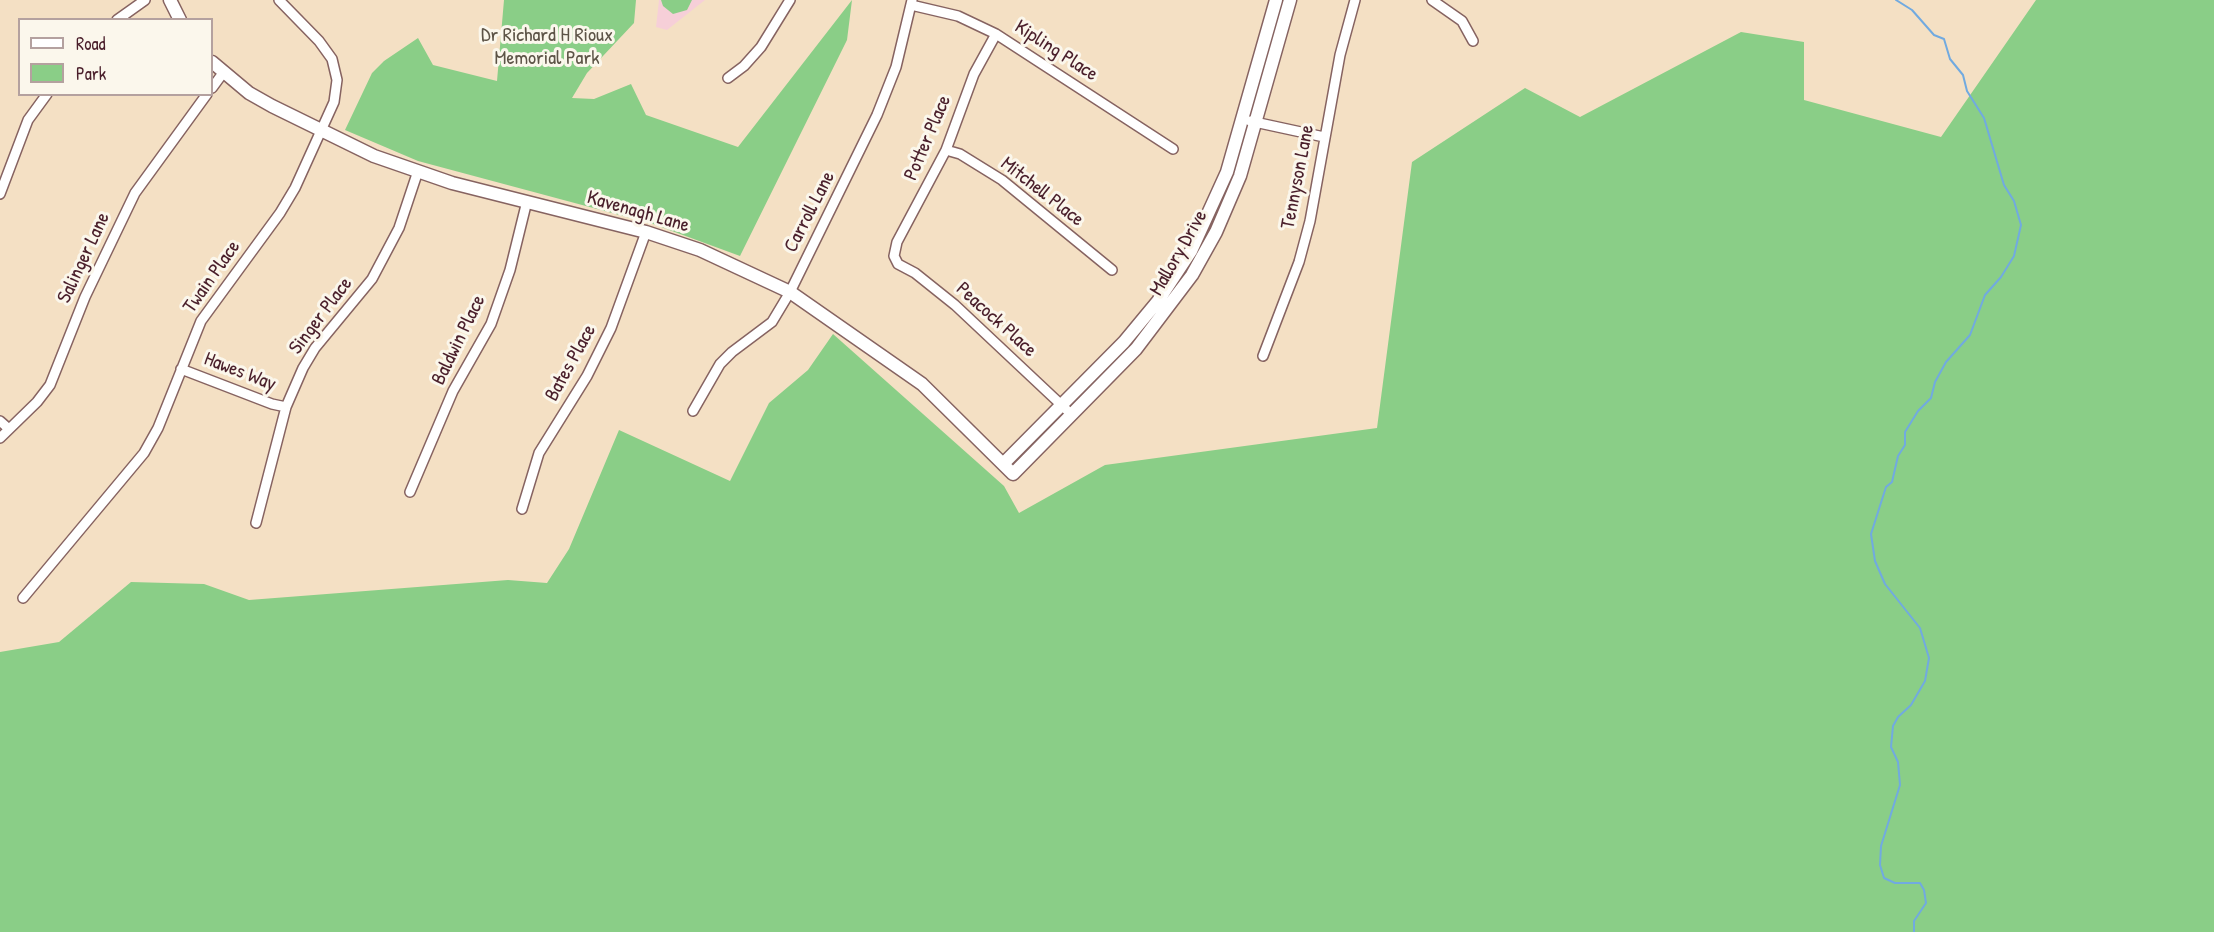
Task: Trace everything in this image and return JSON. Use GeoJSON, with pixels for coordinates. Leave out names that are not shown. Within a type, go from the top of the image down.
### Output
{"type":"FeatureCollection","features":[{"type":"Feature","properties":{"kind":"main road"},"geometry":{"type":"LineString","coordinates":[[170,0],[179,18]]}},
{"type":"Feature","properties":{"kind":"main road"},"geometry":{"type":"LineString","coordinates":[[1004,464],[1129,335],[1177,273],[1227,172],[1276,0]]}},
{"type":"Feature","properties":{"kind":"main road","name":"Mallory Drive"},"geometry":{"type":"LineString","coordinates":[[1013,474],[1136,349],[1192,275],[1216,232],[1240,176],[1290,0]]}},
{"type":"Feature","properties":{"kind":"main road","name":"Kavenagh Lane"},"geometry":{"type":"LineString","coordinates":[[213,63],[257,97],[374,156],[418,171],[646,232],[700,250],[790,292],[922,384],[1013,474]]}},
{"type":"Feature","properties":{"kind":"street"},"geometry":{"type":"LineString","coordinates":[[120,18],[145,0]]}},
{"type":"Feature","properties":{"kind":"street","name":"Twain Place"},"geometry":{"type":"LineString","coordinates":[[23,598],[144,453],[158,428],[201,321],[280,213],[295,188],[321,129],[336,92],[336,69],[326,49],[279,0]]}},
{"type":"Feature","properties":{"kind":"street"},"geometry":{"type":"LineString","coordinates":[[728,78],[744,66],[761,47],[790,0]]}},
{"type":"Feature","properties":{"kind":"street","name":"Tennyson Lane"},"geometry":{"type":"LineString","coordinates":[[1263,356],[1299,262],[1310,221],[1340,55],[1355,0]]}},
{"type":"Feature","properties":{"kind":"street"},"geometry":{"type":"LineString","coordinates":[[1432,0],[1462,21],[1473,41]]}},
{"type":"Feature","properties":{"kind":"street","name":"Kipling Place"},"geometry":{"type":"LineString","coordinates":[[911,2],[958,16],[996,34],[1173,149]]}},
{"type":"Feature","properties":{"kind":"street","name":"Carroll Lane"},"geometry":{"type":"LineString","coordinates":[[693,411],[720,364],[772,322],[790,292],[862,151],[896,66],[911,2]]}},
{"type":"Feature","properties":{"kind":"street","name":"Potter Place"},"geometry":{"type":"LineString","coordinates":[[894,256],[897,242],[946,150],[974,74],[996,34]]}},
{"type":"Feature","properties":{"kind":"street"},"geometry":{"type":"LineString","coordinates":[[213,87],[223,73]]}},
{"type":"Feature","properties":{"kind":"street"},"geometry":{"type":"LineString","coordinates":[[0,194],[28,120],[45,96]]}},
{"type":"Feature","properties":{"kind":"street","name":"Salinger Lane"},"geometry":{"type":"LineString","coordinates":[[0,438],[38,402],[50,385],[85,297],[135,193],[206,96]]}},
{"type":"Feature","properties":{"kind":"street"},"geometry":{"type":"LineString","coordinates":[[1242,119],[1324,137]]}},
{"type":"Feature","properties":{"kind":"street","name":"Mitchell Place"},"geometry":{"type":"LineString","coordinates":[[946,150],[960,154],[1002,180],[1112,270]]}},
{"type":"Feature","properties":{"kind":"street","name":"Singer Place"},"geometry":{"type":"LineString","coordinates":[[256,523],[286,407],[303,368],[315,348],[372,279],[399,228],[418,171]]}},
{"type":"Feature","properties":{"kind":"street","name":"Baldwin Place"},"geometry":{"type":"LineString","coordinates":[[410,492],[453,392],[491,324],[510,270],[527,201]]}},
{"type":"Feature","properties":{"kind":"street","name":"Bates Place"},"geometry":{"type":"LineString","coordinates":[[522,509],[539,453],[587,376],[611,328],[646,232]]}},
{"type":"Feature","properties":{"kind":"street","name":"Peacock Place"},"geometry":{"type":"LineString","coordinates":[[894,256],[898,264],[915,273],[955,305],[1071,414]]}},
{"type":"Feature","properties":{"kind":"street","name":"Hawes Way"},"geometry":{"type":"LineString","coordinates":[[181,369],[286,407]]}},
{"type":"Feature","properties":{"kind":"street"},"geometry":{"type":"LineString","coordinates":[[0,421],[9,429]]}},
{"type":"Feature","properties":{"kind":"shaded area"},"geometry":{"type":"Polygon","coordinates":[[[659,0],[705,0],[667,30],[656,27],[659,0]]]}},
{"type":"Feature","properties":{"kind":"green space","name":"Dr Richard H Rioux Memorial Park"},"geometry":{"type":"Polygon","coordinates":[[[504,0],[636,0],[634,23],[587,73],[572,98],[594,99],[631,84],[646,115],[738,147],[852,0],[847,40],[740,256],[653,224],[418,161],[345,130],[372,73],[384,61],[418,38],[433,65],[497,81],[504,0]]]}},
{"type":"Feature","properties":{"kind":"green space"},"geometry":{"type":"Polygon","coordinates":[[[661,0],[692,0],[687,10],[673,14],[663,6],[661,0]]]}},
{"type":"Feature","properties":{"kind":"green space"},"geometry":{"type":"Polygon","coordinates":[[[2036,0],[2214,0],[2214,932],[0,932],[0,652],[59,642],[131,582],[204,584],[249,600],[508,580],[547,583],[569,549],[619,430],[730,481],[769,403],[808,370],[833,334],[1004,486],[1019,513],[1105,465],[1377,428],[1412,162],[1525,88],[1580,117],[1741,32],[1804,42],[1804,100],[1941,137],[2036,0]]]}},
{"type":"Feature","properties":{"kind":"waterway"},"geometry":{"type":"LineString","coordinates":[[1896,0],[1912,10],[1934,35],[1944,39],[1950,59],[1963,75],[1967,91],[1984,118],[2004,185],[2014,201],[2021,225],[2014,256],[2001,277],[1985,295],[1970,335],[1946,362],[1935,382],[1931,398],[1918,411],[1905,432],[1905,445],[1898,456],[1892,482],[1886,487],[1871,534],[1875,561],[1885,584],[1920,628],[1929,658],[1925,681],[1911,705],[1898,717],[1893,726],[1891,747],[1898,762],[1900,785],[1881,846],[1880,865],[1884,878],[1895,883],[1920,883],[1924,890],[1926,903],[1914,921],[1914,932]]}}]}
